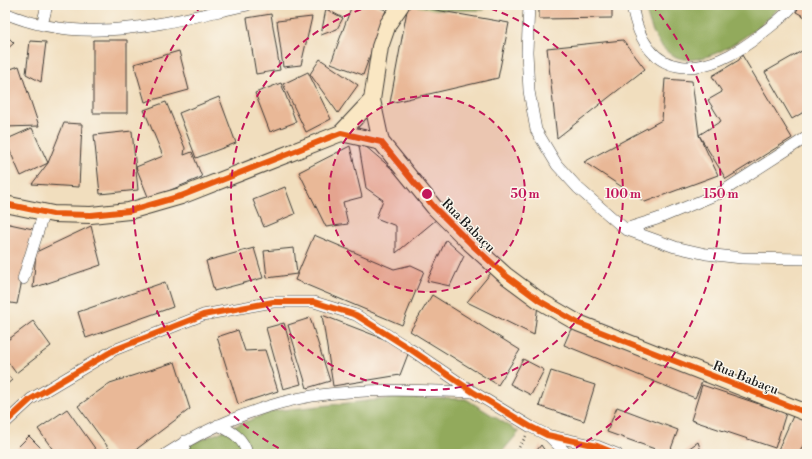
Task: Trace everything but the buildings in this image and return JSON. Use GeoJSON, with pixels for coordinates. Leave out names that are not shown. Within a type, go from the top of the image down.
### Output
{"type":"FeatureCollection","features":[{"type":"Feature","properties":{"kind":"street"},"geometry":{"type":"LineString","coordinates":[[42,25],[47,5]]}},
{"type":"Feature","properties":{"kind":"street"},"geometry":{"type":"LineString","coordinates":[[5,13],[22,20],[57,29],[98,32],[138,28],[247,5]]}},
{"type":"Feature","properties":{"kind":"street"},"geometry":{"type":"LineString","coordinates":[[341,133],[381,142],[372,100],[380,47],[388,24],[401,5]]}},
{"type":"Feature","properties":{"kind":"street"},"geometry":{"type":"LineString","coordinates":[[529,5],[527,52],[529,91],[536,130],[557,165],[578,188],[625,229],[676,247],[706,254],[742,258],[807,259]]}},
{"type":"Feature","properties":{"kind":"street"},"geometry":{"type":"LineString","coordinates":[[632,5],[634,18],[645,44],[662,61],[682,68],[704,65],[726,58],[751,43],[788,13],[793,5]]}},
{"type":"Feature","properties":{"kind":"street"},"geometry":{"type":"LineString","coordinates":[[5,204],[44,212],[91,215],[128,211],[182,196],[341,133],[372,100]]}},
{"type":"Feature","properties":{"kind":"street"},"geometry":{"type":"LineString","coordinates":[[625,229],[657,219],[720,193],[807,136]]}},
{"type":"Feature","properties":{"kind":"street","name":"Rua Babaçu"},"geometry":{"type":"LineString","coordinates":[[381,142],[434,207],[505,275],[540,302],[578,322],[807,413]]}},
{"type":"Feature","properties":{"kind":"street"},"geometry":{"type":"LineString","coordinates":[[23,279],[44,212]]}},
{"type":"Feature","properties":{"kind":"street"},"geometry":{"type":"LineString","coordinates":[[5,423],[31,399],[114,350],[203,315],[273,302],[314,302],[356,314],[473,392],[531,428],[547,435],[597,446],[618,454]]}},
{"type":"Feature","properties":{"kind":"street"},"geometry":{"type":"LineString","coordinates":[[166,454],[185,441],[218,425],[277,404],[311,396],[371,391],[473,392]]}},
{"type":"Feature","properties":{"kind":"street"},"geometry":{"type":"LineString","coordinates":[[218,425],[234,433],[246,448],[247,454]]}},
{"type":"Feature","properties":{"kind":"street"},"geometry":{"type":"LineString","coordinates":[[547,435],[567,454]]}},
{"type":"Feature","properties":{"kind":"street"},"geometry":{"type":"LineString","coordinates":[[184,454],[185,441]]}},
{"type":"Feature","properties":{"kind":"path"},"geometry":{"type":"LineString","coordinates":[[515,454],[531,428]]}},
{"type":"Feature","properties":{"kind":"green space"},"geometry":{"type":"Polygon","coordinates":[[[394,5],[484,5],[484,10],[419,10],[394,5]]]}},
{"type":"Feature","properties":{"kind":"green space"},"geometry":{"type":"Polygon","coordinates":[[[645,5],[781,5],[766,21],[737,42],[719,52],[703,58],[689,59],[677,57],[666,51],[657,40],[650,25],[645,5]]]}},
{"type":"Feature","properties":{"kind":"green space"},"geometry":{"type":"Polygon","coordinates":[[[396,398],[466,399],[519,432],[500,454],[456,454],[454,451],[439,454],[179,454],[193,443],[273,411],[396,398]]]}},
{"type":"Feature","properties":{"kind":"cycle path"},"geometry":{"type":"LineString","coordinates":[[5,204],[53,214],[91,215],[129,211],[181,196],[341,133],[381,142],[434,207],[505,275],[540,301],[578,323],[807,413]]}},
{"type":"Feature","properties":{"kind":"cycle path"},"geometry":{"type":"LineString","coordinates":[[5,423],[31,399],[114,350],[203,315],[273,302],[314,302],[356,315],[410,349],[473,392],[531,427],[547,435],[597,446],[617,454]]}}]}
